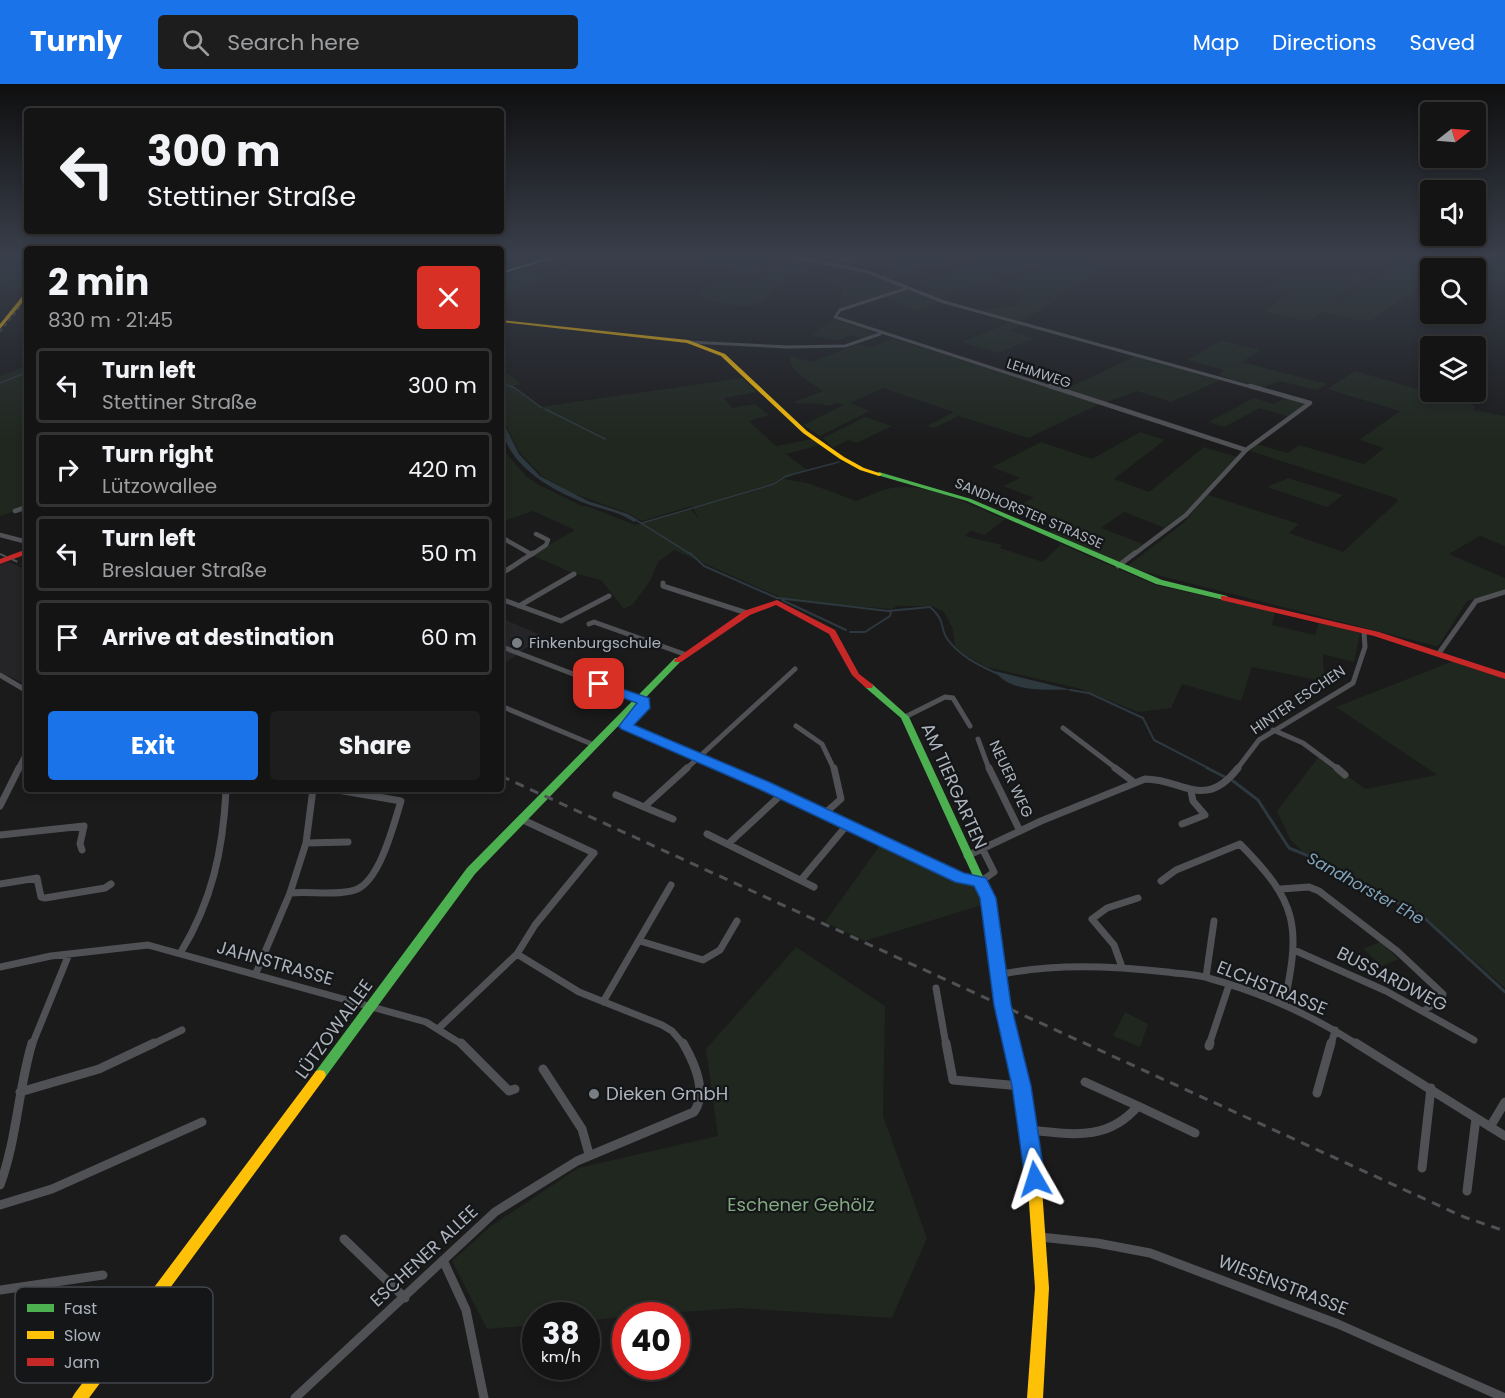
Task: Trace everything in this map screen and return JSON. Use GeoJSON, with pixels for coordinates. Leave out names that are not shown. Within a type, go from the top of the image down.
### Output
{"type":"FeatureCollection","features":[{"type":"Feature","properties":{"kind":"street","name":"LEHMWEG"},"geometry":{"type":"LineString","coordinates":[[838,318],[880,334],[1246,450]]}},
{"type":"Feature","properties":{"kind":"street"},"geometry":{"type":"LineString","coordinates":[[1003,318],[1310,403],[1246,450],[1186,515],[1118,566]]}},
{"type":"Feature","properties":{"kind":"street","name":"SANDHORSTER STRASSE"},"geometry":{"type":"LineString","coordinates":[[504,321],[688,342],[723,355],[779,410],[845,461],[862,469],[976,503],[1159,582],[1364,632],[1439,653],[1505,676]]}},
{"type":"Feature","properties":{"kind":"street"},"geometry":{"type":"LineString","coordinates":[[688,342],[788,347],[845,346],[880,334]]}},
{"type":"Feature","properties":{"kind":"street"},"geometry":{"type":"LineString","coordinates":[[15,511],[24,508]]}},
{"type":"Feature","properties":{"kind":"street"},"geometry":{"type":"LineString","coordinates":[[504,572],[546,545],[548,540],[536,534]]}},
{"type":"Feature","properties":{"kind":"street"},"geometry":{"type":"LineString","coordinates":[[0,535],[24,549]]}},
{"type":"Feature","properties":{"kind":"street"},"geometry":{"type":"LineString","coordinates":[[504,539],[531,554]]}},
{"type":"Feature","properties":{"kind":"street"},"geometry":{"type":"LineString","coordinates":[[0,562],[24,551]]}},
{"type":"Feature","properties":{"kind":"street"},"geometry":{"type":"LineString","coordinates":[[519,606],[574,574]]}},
{"type":"Feature","properties":{"kind":"street"},"geometry":{"type":"LineString","coordinates":[[663,583],[663,586],[747,613]]}},
{"type":"Feature","properties":{"kind":"street"},"geometry":{"type":"LineString","coordinates":[[1439,653],[1476,601],[1505,592]]}},
{"type":"Feature","properties":{"kind":"street"},"geometry":{"type":"LineString","coordinates":[[504,599],[548,618],[565,620],[609,596]]}},
{"type":"Feature","properties":{"kind":"street","name":"LÜTZOWALLEE"},"geometry":{"type":"LineString","coordinates":[[162,1287],[471,871],[637,699],[684,654],[747,613],[777,602]]}},
{"type":"Feature","properties":{"kind":"street","name":"AM TIERGARTEN"},"geometry":{"type":"LineString","coordinates":[[777,602],[832,632],[839,648],[861,682],[905,717],[915,733],[967,856],[988,898],[998,975],[1028,1130],[1039,1237],[1042,1288],[1035,1398]]}},
{"type":"Feature","properties":{"kind":"street"},"geometry":{"type":"LineString","coordinates":[[589,624],[594,622],[618,629],[684,654]]}},
{"type":"Feature","properties":{"kind":"street","name":"HINTER ESCHEN"},"geometry":{"type":"LineString","coordinates":[[1191,791],[1208,790],[1222,784],[1232,776],[1259,740],[1353,683],[1365,646],[1364,632]]}},
{"type":"Feature","properties":{"kind":"street"},"geometry":{"type":"LineString","coordinates":[[505,648],[637,699],[646,705],[626,726]]}},
{"type":"Feature","properties":{"kind":"street"},"geometry":{"type":"LineString","coordinates":[[644,807],[795,669]]}},
{"type":"Feature","properties":{"kind":"street"},"geometry":{"type":"LineString","coordinates":[[0,675],[24,689]]}},
{"type":"Feature","properties":{"kind":"street"},"geometry":{"type":"LineString","coordinates":[[905,717],[945,697],[952,698],[969,726]]}},
{"type":"Feature","properties":{"kind":"street"},"geometry":{"type":"LineString","coordinates":[[504,707],[594,745]]}},
{"type":"Feature","properties":{"kind":"street"},"geometry":{"type":"LineString","coordinates":[[962,712],[972,718]]}},
{"type":"Feature","properties":{"kind":"street"},"geometry":{"type":"LineString","coordinates":[[614,723],[626,726],[782,794],[960,878],[980,882],[994,872],[982,848]]}},
{"type":"Feature","properties":{"kind":"street"},"geometry":{"type":"LineString","coordinates":[[796,726],[818,739],[827,748],[842,790],[840,799],[824,814]]}},
{"type":"Feature","properties":{"kind":"street"},"geometry":{"type":"LineString","coordinates":[[1063,728],[1135,783]]}},
{"type":"Feature","properties":{"kind":"street"},"geometry":{"type":"LineString","coordinates":[[1273,730],[1318,751],[1346,775]]}},
{"type":"Feature","properties":{"kind":"street","name":"NEUER WEG"},"geometry":{"type":"LineString","coordinates":[[978,739],[987,764],[1020,831]]}},
{"type":"Feature","properties":{"kind":"street"},"geometry":{"type":"LineString","coordinates":[[0,806],[24,757]]}},
{"type":"Feature","properties":{"kind":"street"},"geometry":{"type":"LineString","coordinates":[[967,856],[1020,831],[1135,783],[1155,779],[1191,791],[1193,801],[1205,815],[1182,824]]}},
{"type":"Feature","properties":{"kind":"street"},"geometry":{"type":"LineString","coordinates":[[181,952],[200,918],[217,875],[225,840],[226,792]]}},
{"type":"Feature","properties":{"kind":"street"},"geometry":{"type":"LineString","coordinates":[[256,973],[290,893],[306,843],[313,792]]}},
{"type":"Feature","properties":{"kind":"street"},"geometry":{"type":"LineString","coordinates":[[290,893],[356,890],[369,883],[400,801],[354,792]]}},
{"type":"Feature","properties":{"kind":"street"},"geometry":{"type":"LineString","coordinates":[[728,844],[782,794]]}},
{"type":"Feature","properties":{"kind":"street"},"geometry":{"type":"LineString","coordinates":[[616,795],[673,819]]}},
{"type":"Feature","properties":{"kind":"street"},"geometry":{"type":"LineString","coordinates":[[439,1028],[517,954],[535,925],[594,853],[521,819]]}},
{"type":"Feature","properties":{"kind":"street"},"geometry":{"type":"LineString","coordinates":[[801,880],[847,825]]}},
{"type":"Feature","properties":{"kind":"street"},"geometry":{"type":"LineString","coordinates":[[0,835],[84,826],[82,850]]}},
{"type":"Feature","properties":{"kind":"street"},"geometry":{"type":"LineString","coordinates":[[707,834],[814,887]]}},
{"type":"Feature","properties":{"kind":"street"},"geometry":{"type":"LineString","coordinates":[[306,843],[348,842]]}},
{"type":"Feature","properties":{"kind":"street"},"geometry":{"type":"LineString","coordinates":[[1161,881],[1176,870],[1240,844],[1281,889],[1294,915],[1294,961],[1284,1005]]}},
{"type":"Feature","properties":{"kind":"street"},"geometry":{"type":"LineString","coordinates":[[0,885],[37,878],[41,897],[45,898],[105,888],[111,884]]}},
{"type":"Feature","properties":{"kind":"street"},"geometry":{"type":"LineString","coordinates":[[603,1002],[640,941],[652,914],[671,885]]}},
{"type":"Feature","properties":{"kind":"street"},"geometry":{"type":"LineString","coordinates":[[1281,889],[1309,887],[1319,891],[1397,951],[1443,994],[1442,998],[1425,1010]]}},
{"type":"Feature","properties":{"kind":"street"},"geometry":{"type":"LineString","coordinates":[[1122,967],[1114,945],[1092,919],[1107,908],[1138,898]]}},
{"type":"Feature","properties":{"kind":"street"},"geometry":{"type":"LineString","coordinates":[[640,941],[703,960],[720,950],[737,921]]}},
{"type":"Feature","properties":{"kind":"street"},"geometry":{"type":"LineString","coordinates":[[1206,977],[1214,921]]}},
{"type":"Feature","properties":{"kind":"street","name":"JAHNSTRASSE"},"geometry":{"type":"LineString","coordinates":[[0,967],[69,954],[148,945],[181,952],[370,1005],[439,1028],[485,1064],[509,1091],[515,1089]]}},
{"type":"Feature","properties":{"kind":"street","name":"BUSSARDWEG"},"geometry":{"type":"LineString","coordinates":[[1294,950],[1351,972],[1425,1010],[1474,1040]]}},
{"type":"Feature","properties":{"kind":"street"},"geometry":{"type":"LineString","coordinates":[[0,1185],[9,1160],[20,1092],[42,1017],[69,954]]}},
{"type":"Feature","properties":{"kind":"street","name":"ESCHENER ALLEE"},"geometry":{"type":"LineString","coordinates":[[295,1398],[495,1212],[521,1192],[589,1154],[694,1112],[701,1101],[689,1051],[684,1042],[672,1031],[585,996],[517,954]]}},
{"type":"Feature","properties":{"kind":"street","name":"ELCHSTRASSE"},"geometry":{"type":"LineString","coordinates":[[998,975],[1025,969],[1122,967],[1206,977],[1284,1005],[1335,1030],[1505,1136]]}},
{"type":"Feature","properties":{"kind":"street"},"geometry":{"type":"LineString","coordinates":[[1209,1046],[1229,986]]}},
{"type":"Feature","properties":{"kind":"street"},"geometry":{"type":"LineString","coordinates":[[936,988],[949,1073],[953,1080],[1021,1086]]}},
{"type":"Feature","properties":{"kind":"street"},"geometry":{"type":"LineString","coordinates":[[20,1092],[99,1069],[182,1030]]}},
{"type":"Feature","properties":{"kind":"street"},"geometry":{"type":"LineString","coordinates":[[1317,1093],[1335,1030]]}},
{"type":"Feature","properties":{"kind":"street"},"geometry":{"type":"LineString","coordinates":[[543,1069],[582,1129],[589,1154]]}},
{"type":"Feature","properties":{"kind":"street"},"geometry":{"type":"LineString","coordinates":[[1085,1082],[1195,1133]]}},
{"type":"Feature","properties":{"kind":"street"},"geometry":{"type":"LineString","coordinates":[[1422,1168],[1431,1088]]}},
{"type":"Feature","properties":{"kind":"street"},"geometry":{"type":"LineString","coordinates":[[1490,1127],[1505,1102]]}},
{"type":"Feature","properties":{"kind":"street"},"geometry":{"type":"LineString","coordinates":[[1028,1130],[1098,1134],[1129,1119],[1138,1106]]}},
{"type":"Feature","properties":{"kind":"street"},"geometry":{"type":"LineString","coordinates":[[1467,1191],[1476,1118]]}},
{"type":"Feature","properties":{"kind":"street"},"geometry":{"type":"LineString","coordinates":[[0,1205],[52,1189],[202,1122]]}},
{"type":"Feature","properties":{"kind":"street","name":"WIESENSTRASSE"},"geometry":{"type":"LineString","coordinates":[[1039,1237],[1096,1243],[1150,1253],[1171,1260],[1338,1324],[1505,1398]]}},
{"type":"Feature","properties":{"kind":"street"},"geometry":{"type":"LineString","coordinates":[[344,1239],[405,1298]]}},
{"type":"Feature","properties":{"kind":"street"},"geometry":{"type":"LineString","coordinates":[[443,1260],[453,1276],[474,1331],[484,1398]]}},
{"type":"Feature","properties":{"kind":"street"},"geometry":{"type":"LineString","coordinates":[[21,1287],[103,1275]]}},
{"type":"Feature","properties":{"kind":"street"},"geometry":{"type":"LineString","coordinates":[[0,1290],[15,1288]]}},
{"type":"Feature","properties":{"kind":"street","name":"LÜTZOWALLEE"},"geometry":{"type":"LineString","coordinates":[[80,1398],[91,1383]]}},
{"type":"Feature","properties":{"kind":"shaded area"},"geometry":{"type":"Polygon","coordinates":[[[504,424],[519,454],[540,476],[588,501],[628,514],[638,520],[634,522],[617,513],[587,504],[558,491],[530,473],[509,448],[504,436],[504,424]]]}},
{"type":"Feature","properties":{"kind":"shaded area"},"geometry":{"type":"Polygon","coordinates":[[[9,562],[24,569],[24,684],[0,672],[0,565],[9,562]]]}},
{"type":"Feature","properties":{"kind":"shaded area","name":"Finkenburgschule"},"geometry":{"type":"Polygon","coordinates":[[[504,619],[543,636],[504,664],[504,619]]]}},
{"type":"Feature","properties":{"kind":"shaded area"},"geometry":{"type":"Polygon","coordinates":[[[995,671],[1072,690],[1020,687],[1010,684],[995,671]]]}},
{"type":"Feature","properties":{"kind":"green space"},"geometry":{"type":"Polygon","coordinates":[[[1008,318],[1027,318],[1021,322],[1008,318]]]}},
{"type":"Feature","properties":{"kind":"green space"},"geometry":{"type":"Polygon","coordinates":[[[1294,318],[1312,318],[1307,321],[1294,318]]]}},
{"type":"Feature","properties":{"kind":"green space"},"geometry":{"type":"Polygon","coordinates":[[[1351,318],[1374,318],[1368,322],[1351,318]]]}},
{"type":"Feature","properties":{"kind":"green space"},"geometry":{"type":"Polygon","coordinates":[[[832,320],[877,334],[863,339],[851,335],[839,340],[810,336],[832,320]]]}},
{"type":"Feature","properties":{"kind":"green space"},"geometry":{"type":"Polygon","coordinates":[[[1011,322],[1023,325],[1010,331],[1033,338],[999,353],[962,342],[1011,322]]]}},
{"type":"Feature","properties":{"kind":"green space"},"geometry":{"type":"Polygon","coordinates":[[[893,339],[1100,404],[1028,438],[959,416],[934,428],[927,426],[954,412],[883,388],[850,403],[870,411],[820,436],[803,425],[844,405],[837,403],[829,406],[794,402],[823,391],[796,372],[790,362],[790,356],[812,362],[857,344],[871,347],[893,339]]]}},
{"type":"Feature","properties":{"kind":"green space"},"geometry":{"type":"Polygon","coordinates":[[[1221,341],[1260,350],[1242,362],[1327,384],[1316,390],[1280,381],[1261,388],[1218,375],[1224,370],[1187,360],[1221,341]]]}},
{"type":"Feature","properties":{"kind":"green space"},"geometry":{"type":"Polygon","coordinates":[[[1135,356],[1221,380],[1171,402],[1137,391],[1104,403],[1064,390],[1135,356]]]}},
{"type":"Feature","properties":{"kind":"green space"},"geometry":{"type":"Polygon","coordinates":[[[24,367],[24,508],[0,516],[0,376],[24,367]]]}},
{"type":"Feature","properties":{"kind":"green space"},"geometry":{"type":"Polygon","coordinates":[[[1355,371],[1420,390],[1420,402],[1462,402],[1476,406],[1473,410],[1505,416],[1505,546],[1480,536],[1449,554],[1505,578],[1505,590],[1467,601],[1439,645],[1126,567],[1182,524],[1208,495],[1299,524],[1289,533],[1343,552],[1398,501],[1396,498],[1250,451],[1257,444],[1287,453],[1299,445],[1364,464],[1384,448],[1359,440],[1400,411],[1327,389],[1355,371]]]}},
{"type":"Feature","properties":{"kind":"green space"},"geometry":{"type":"Polygon","coordinates":[[[508,374],[521,384],[513,386],[540,407],[742,378],[757,392],[724,398],[732,408],[755,404],[769,415],[749,421],[776,446],[812,439],[820,445],[786,454],[807,470],[784,479],[808,483],[856,501],[891,488],[921,488],[935,491],[1005,519],[985,535],[970,531],[965,536],[1002,545],[1000,548],[1043,562],[1061,544],[1155,585],[1275,612],[1272,625],[1315,635],[1319,622],[1360,633],[1354,662],[1323,654],[1323,667],[1327,682],[1252,667],[1241,701],[1182,684],[1171,708],[1138,712],[1081,689],[987,667],[960,652],[955,646],[952,627],[944,612],[932,606],[897,606],[892,609],[789,601],[674,550],[658,562],[650,581],[633,604],[624,609],[601,580],[573,573],[531,555],[575,530],[533,511],[504,521],[504,452],[526,476],[537,484],[582,506],[635,525],[690,508],[699,519],[692,506],[642,521],[630,514],[572,493],[542,476],[519,452],[504,422],[504,375],[508,374]]]}},
{"type":"Feature","properties":{"kind":"green space"},"geometry":{"type":"Polygon","coordinates":[[[1254,398],[1273,404],[1285,398],[1306,404],[1290,417],[1260,408],[1224,427],[1208,422],[1254,398]]]}},
{"type":"Feature","properties":{"kind":"green space"},"geometry":{"type":"Polygon","coordinates":[[[865,417],[892,426],[857,443],[848,440],[833,448],[823,438],[865,417]]]}},
{"type":"Feature","properties":{"kind":"green space"},"geometry":{"type":"Polygon","coordinates":[[[1140,432],[1165,440],[1114,479],[1149,492],[1204,447],[1237,457],[1183,515],[1165,528],[1124,512],[1101,528],[1143,544],[1119,564],[1048,532],[1065,522],[1021,504],[1034,498],[1003,486],[1020,478],[992,467],[1041,442],[1092,459],[1140,432]]]}},
{"type":"Feature","properties":{"kind":"green space"},"geometry":{"type":"Polygon","coordinates":[[[1288,478],[1343,495],[1327,507],[1267,487],[1288,478]]]}},
{"type":"Feature","properties":{"kind":"green space"},"geometry":{"type":"Polygon","coordinates":[[[1456,660],[1505,678],[1505,988],[1418,911],[1375,891],[1330,863],[1303,852],[1290,839],[1277,811],[1320,755],[1365,789],[1437,775],[1336,707],[1456,660]]]}},
{"type":"Feature","properties":{"kind":"green space"},"geometry":{"type":"Polygon","coordinates":[[[881,844],[958,882],[976,885],[985,904],[865,941],[825,922],[881,844]]]}},
{"type":"Feature","properties":{"kind":"green space"},"geometry":{"type":"Polygon","coordinates":[[[1380,942],[1399,959],[1382,966],[1363,949],[1380,942]]]}},
{"type":"Feature","properties":{"kind":"green space","name":"Eschener Gehölz"},"geometry":{"type":"Polygon","coordinates":[[[796,947],[885,1006],[883,1116],[927,1238],[892,1318],[738,1308],[690,1311],[690,1302],[612,1302],[612,1318],[600,1319],[600,1302],[522,1302],[522,1326],[487,1329],[452,1261],[491,1226],[578,1168],[718,1136],[706,1049],[796,947]]]}},
{"type":"Feature","properties":{"kind":"green space"},"geometry":{"type":"Polygon","coordinates":[[[1125,1012],[1148,1024],[1140,1047],[1113,1036],[1125,1012]]]}},
{"type":"Feature","properties":{"kind":"waterway"},"geometry":{"type":"LineString","coordinates":[[0,383],[24,373]]}},
{"type":"Feature","properties":{"kind":"waterway"},"geometry":{"type":"LineString","coordinates":[[504,384],[515,388],[542,408]]}},
{"type":"Feature","properties":{"kind":"waterway"},"geometry":{"type":"LineString","coordinates":[[545,409],[605,439]]}},
{"type":"Feature","properties":{"kind":"waterway"},"geometry":{"type":"LineString","coordinates":[[642,523],[774,484],[786,476],[839,462]]}},
{"type":"Feature","properties":{"kind":"waterway","name":"Sandhorster Ehe"},"geometry":{"type":"LineString","coordinates":[[636,520],[692,555]]}},
{"type":"Feature","properties":{"kind":"waterway","name":"Sandhorster Ehe"},"geometry":{"type":"LineString","coordinates":[[690,553],[704,566],[777,598]]}},
{"type":"Feature","properties":{"kind":"waterway","name":"Sandhorster Ehe"},"geometry":{"type":"LineString","coordinates":[[778,598],[888,611],[930,607],[939,617],[945,636],[958,651],[970,660],[998,674]]}},
{"type":"Feature","properties":{"kind":"waterway","name":"Sandhorster Ehe"},"geometry":{"type":"LineString","coordinates":[[782,600],[846,630]]}},
{"type":"Feature","properties":{"kind":"waterway","name":"Sandhorster Ehe"},"geometry":{"type":"LineString","coordinates":[[850,632],[865,632],[890,616],[891,611]]}},
{"type":"Feature","properties":{"kind":"waterway","name":"Sandhorster Ehe"},"geometry":{"type":"LineString","coordinates":[[1070,690],[1089,693],[1143,718],[1154,740],[1210,769]]}},
{"type":"Feature","properties":{"kind":"waterway","name":"Sandhorster Ehe"},"geometry":{"type":"LineString","coordinates":[[1207,768],[1225,777]]}},
{"type":"Feature","properties":{"kind":"waterway","name":"Sandhorster Ehe"},"geometry":{"type":"LineString","coordinates":[[1233,781],[1258,800],[1289,848],[1326,863],[1364,887],[1420,914],[1505,992]]}},
{"type":"Feature","properties":{"kind":"railway"},"geometry":{"type":"LineString","coordinates":[[0,332],[11,318]]}},
{"type":"Feature","properties":{"kind":"railway"},"geometry":{"type":"LineString","coordinates":[[0,554],[24,565]]}},
{"type":"Feature","properties":{"kind":"railway"},"geometry":{"type":"LineString","coordinates":[[504,777],[1464,1217],[1505,1231]]}},
{"type":"Feature","properties":{"kind":"traffic: fast"},"geometry":{"type":"LineString","coordinates":[[879,474],[969,500],[1159,582],[1224,598]]}},
{"type":"Feature","properties":{"kind":"traffic: fast"},"geometry":{"type":"LineString","coordinates":[[320,1075],[471,871],[678,660]]}},
{"type":"Feature","properties":{"kind":"traffic: fast"},"geometry":{"type":"LineString","coordinates":[[869,686],[905,717],[988,898],[1003,1005],[1027,1123]]}},
{"type":"Feature","properties":{"kind":"traffic: slow"},"geometry":{"type":"LineString","coordinates":[[0,327],[7,318]]}},
{"type":"Feature","properties":{"kind":"traffic: slow"},"geometry":{"type":"LineString","coordinates":[[504,321],[688,342],[723,355],[805,432],[842,458],[862,469],[879,474]]}},
{"type":"Feature","properties":{"kind":"traffic: slow"},"geometry":{"type":"LineString","coordinates":[[162,1287],[320,1075]]}},
{"type":"Feature","properties":{"kind":"traffic: slow"},"geometry":{"type":"LineString","coordinates":[[1027,1123],[1033,1160],[1042,1288],[1035,1398]]}},
{"type":"Feature","properties":{"kind":"traffic: slow"},"geometry":{"type":"LineString","coordinates":[[80,1398],[91,1383]]}},
{"type":"Feature","properties":{"kind":"traffic: jam"},"geometry":{"type":"LineString","coordinates":[[0,562],[24,552]]}},
{"type":"Feature","properties":{"kind":"traffic: jam"},"geometry":{"type":"LineString","coordinates":[[1224,598],[1376,634],[1505,676]]}},
{"type":"Feature","properties":{"kind":"traffic: jam"},"geometry":{"type":"LineString","coordinates":[[678,660],[747,613],[777,602],[832,632],[856,675],[869,686]]}},
{"type":"Feature","properties":{"kind":"place","name":"Finkenburgschule"},"geometry":{"type":"Point","coordinates":[517,643]}},
{"type":"Feature","properties":{"kind":"place","name":"Dieken GmbH"},"geometry":{"type":"Point","coordinates":[594,1094]}},
{"type":"Feature","properties":{"kind":"route"},"geometry":{"type":"LineString","coordinates":[[599,684],[644,701],[646,705],[644,708],[626,726],[764,786],[960,878],[980,882],[988,898],[1003,1005],[1021,1086],[1035,1179]]}}]}
